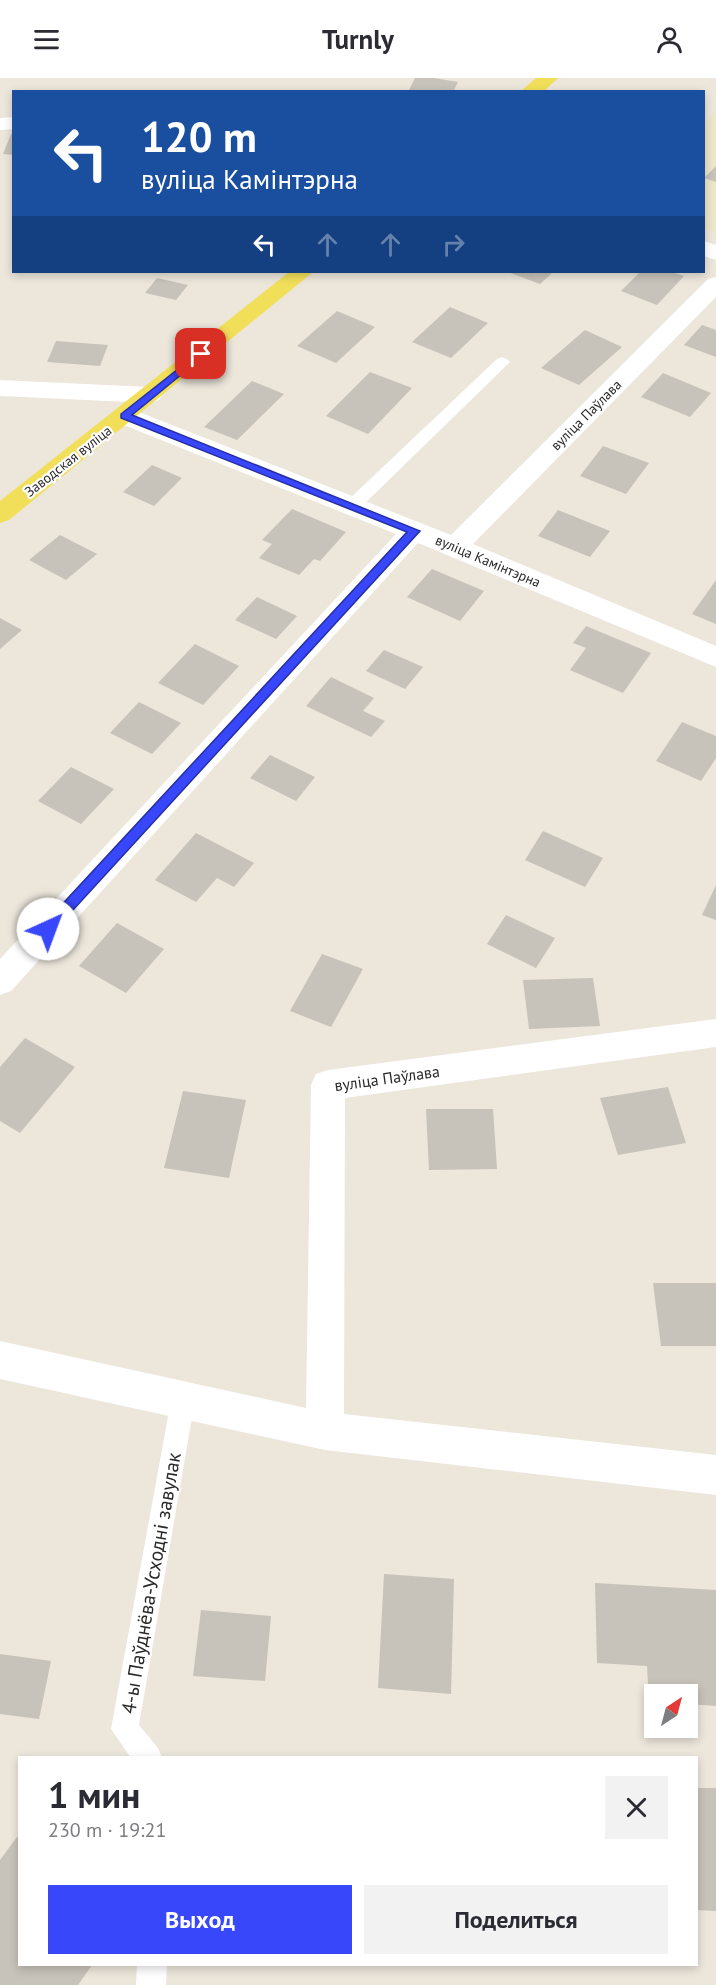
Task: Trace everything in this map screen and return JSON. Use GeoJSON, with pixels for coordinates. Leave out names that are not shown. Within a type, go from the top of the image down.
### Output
{"type":"FeatureCollection","features":[{"type":"Feature","properties":{"kind":"main road"},"geometry":{"type":"LineString","coordinates":[[533,90],[548,78]]}},
{"type":"Feature","properties":{"kind":"main road","name":"Заводская вуліца"},"geometry":{"type":"LineString","coordinates":[[0,514],[302,273]]}},
{"type":"Feature","properties":{"kind":"street","name":"вуліца Паўлава"},"geometry":{"type":"LineString","coordinates":[[455,547],[716,284]]}},
{"type":"Feature","properties":{"kind":"street"},"geometry":{"type":"LineString","coordinates":[[0,388],[150,395]]}},
{"type":"Feature","properties":{"kind":"street","name":"вуліца Камінтэрна"},"geometry":{"type":"LineString","coordinates":[[125,416],[455,547],[716,657]]}},
{"type":"Feature","properties":{"kind":"street"},"geometry":{"type":"LineString","coordinates":[[0,981],[414,531]]}},
{"type":"Feature","properties":{"kind":"street","name":"вуліца Паўлава"},"geometry":{"type":"LineString","coordinates":[[325,1431],[328,1085],[716,1032]]}},
{"type":"Feature","properties":{"kind":"street"},"geometry":{"type":"LineString","coordinates":[[0,1360],[325,1431],[716,1475]]}},
{"type":"Feature","properties":{"kind":"lane"},"geometry":{"type":"LineString","coordinates":[[352,506],[502,362]]}},
{"type":"Feature","properties":{"kind":"lane","name":"4-ы Паўднёва-Усходні завулак"},"geometry":{"type":"LineString","coordinates":[[146,1756],[126,1729],[183,1400]]}},
{"type":"Feature","properties":{"kind":"lane"},"geometry":{"type":"LineString","coordinates":[[151,1985],[152,1966]]}},
{"type":"Feature","properties":{"kind":"shaded area"},"geometry":{"type":"Polygon","coordinates":[[[716,110],[716,233],[705,229],[705,121],[716,110]]]}},
{"type":"Feature","properties":{"kind":"building"},"geometry":{"type":"Polygon","coordinates":[[[415,78],[458,82],[454,90],[409,90],[415,78]]]}},
{"type":"Feature","properties":{"kind":"building"},"geometry":{"type":"Polygon","coordinates":[[[11,134],[12,134],[12,155],[3,154],[11,134]]]}},
{"type":"Feature","properties":{"kind":"building"},"geometry":{"type":"Polygon","coordinates":[[[716,166],[716,182],[705,177],[716,166]]]}},
{"type":"Feature","properties":{"kind":"building"},"geometry":{"type":"Polygon","coordinates":[[[511,273],[552,273],[540,284],[511,273]]]}},
{"type":"Feature","properties":{"kind":"building"},"geometry":{"type":"Polygon","coordinates":[[[639,273],[674,273],[684,276],[657,305],[621,291],[639,273]]]}},
{"type":"Feature","properties":{"kind":"building"},"geometry":{"type":"Polygon","coordinates":[[[157,278],[188,285],[176,300],[145,293],[157,278]]]}},
{"type":"Feature","properties":{"kind":"building"},"geometry":{"type":"Polygon","coordinates":[[[450,307],[488,323],[451,358],[412,342],[450,307]]]}},
{"type":"Feature","properties":{"kind":"building"},"geometry":{"type":"Polygon","coordinates":[[[337,311],[375,327],[336,363],[297,346],[337,311]]]}},
{"type":"Feature","properties":{"kind":"building"},"geometry":{"type":"Polygon","coordinates":[[[702,325],[716,330],[716,357],[684,345],[702,325]]]}},
{"type":"Feature","properties":{"kind":"building"},"geometry":{"type":"Polygon","coordinates":[[[585,330],[622,347],[579,385],[541,368],[585,330]]]}},
{"type":"Feature","properties":{"kind":"building"},"geometry":{"type":"Polygon","coordinates":[[[56,341],[108,345],[100,366],[47,362],[56,341]]]}},
{"type":"Feature","properties":{"kind":"building"},"geometry":{"type":"Polygon","coordinates":[[[370,372],[412,388],[368,434],[326,416],[370,372]]]}},
{"type":"Feature","properties":{"kind":"building"},"geometry":{"type":"Polygon","coordinates":[[[663,373],[711,393],[690,417],[641,397],[663,373]]]}},
{"type":"Feature","properties":{"kind":"building"},"geometry":{"type":"Polygon","coordinates":[[[252,381],[284,394],[237,440],[204,427],[252,381]]]}},
{"type":"Feature","properties":{"kind":"building"},"geometry":{"type":"Polygon","coordinates":[[[603,446],[649,463],[626,494],[580,476],[603,446]]]}},
{"type":"Feature","properties":{"kind":"building"},"geometry":{"type":"Polygon","coordinates":[[[152,465],[182,478],[154,506],[123,492],[152,465]]]}},
{"type":"Feature","properties":{"kind":"building"},"geometry":{"type":"Polygon","coordinates":[[[292,509],[346,532],[320,561],[314,559],[299,575],[259,558],[272,544],[262,540],[292,509]]]}},
{"type":"Feature","properties":{"kind":"building"},"geometry":{"type":"Polygon","coordinates":[[[558,510],[610,531],[590,557],[538,536],[558,510]]]}},
{"type":"Feature","properties":{"kind":"building"},"geometry":{"type":"Polygon","coordinates":[[[60,535],[97,554],[66,580],[29,560],[60,535]]]}},
{"type":"Feature","properties":{"kind":"building"},"geometry":{"type":"Polygon","coordinates":[[[432,569],[484,591],[460,621],[407,597],[432,569]]]}},
{"type":"Feature","properties":{"kind":"building"},"geometry":{"type":"Polygon","coordinates":[[[716,580],[716,624],[692,614],[716,580]]]}},
{"type":"Feature","properties":{"kind":"building"},"geometry":{"type":"Polygon","coordinates":[[[257,597],[297,616],[276,639],[235,620],[257,597]]]}},
{"type":"Feature","properties":{"kind":"building"},"geometry":{"type":"Polygon","coordinates":[[[0,618],[22,630],[0,649],[0,618]]]}},
{"type":"Feature","properties":{"kind":"building"},"geometry":{"type":"Polygon","coordinates":[[[586,626],[651,653],[623,693],[570,670],[586,648],[573,643],[586,626]]]}},
{"type":"Feature","properties":{"kind":"building"},"geometry":{"type":"Polygon","coordinates":[[[195,644],[239,666],[203,705],[158,683],[195,644]]]}},
{"type":"Feature","properties":{"kind":"building"},"geometry":{"type":"Polygon","coordinates":[[[384,650],[423,667],[405,689],[366,671],[384,650]]]}},
{"type":"Feature","properties":{"kind":"building"},"geometry":{"type":"Polygon","coordinates":[[[331,677],[374,698],[363,711],[385,721],[371,737],[306,706],[331,677]]]}},
{"type":"Feature","properties":{"kind":"building"},"geometry":{"type":"Polygon","coordinates":[[[139,702],[181,723],[152,754],[110,733],[139,702]]]}},
{"type":"Feature","properties":{"kind":"building"},"geometry":{"type":"Polygon","coordinates":[[[682,722],[716,736],[716,758],[701,781],[656,761],[682,722]]]}},
{"type":"Feature","properties":{"kind":"building"},"geometry":{"type":"Polygon","coordinates":[[[270,755],[315,777],[296,801],[250,778],[270,755]]]}},
{"type":"Feature","properties":{"kind":"building"},"geometry":{"type":"Polygon","coordinates":[[[71,767],[114,789],[81,824],[38,801],[71,767]]]}},
{"type":"Feature","properties":{"kind":"building"},"geometry":{"type":"Polygon","coordinates":[[[543,831],[603,858],[585,887],[525,860],[543,831]]]}},
{"type":"Feature","properties":{"kind":"building"},"geometry":{"type":"Polygon","coordinates":[[[196,833],[254,863],[234,887],[217,878],[196,902],[155,880],[196,833]]]}},
{"type":"Feature","properties":{"kind":"building"},"geometry":{"type":"Polygon","coordinates":[[[716,885],[716,920],[702,915],[716,885]]]}},
{"type":"Feature","properties":{"kind":"building"},"geometry":{"type":"Polygon","coordinates":[[[506,915],[555,938],[536,968],[487,944],[506,915]]]}},
{"type":"Feature","properties":{"kind":"building"},"geometry":{"type":"Polygon","coordinates":[[[117,923],[164,949],[126,993],[79,966],[117,923]]]}},
{"type":"Feature","properties":{"kind":"building"},"geometry":{"type":"Polygon","coordinates":[[[322,954],[363,969],[331,1027],[290,1011],[322,954]]]}},
{"type":"Feature","properties":{"kind":"building"},"geometry":{"type":"Polygon","coordinates":[[[593,978],[600,1026],[529,1029],[523,980],[593,978]]]}},
{"type":"Feature","properties":{"kind":"building"},"geometry":{"type":"Polygon","coordinates":[[[25,1038],[75,1067],[20,1133],[0,1121],[0,1067],[25,1038]]]}},
{"type":"Feature","properties":{"kind":"building"},"geometry":{"type":"Polygon","coordinates":[[[668,1087],[686,1143],[618,1155],[600,1098],[668,1087]]]}},
{"type":"Feature","properties":{"kind":"building"},"geometry":{"type":"Polygon","coordinates":[[[183,1091],[246,1100],[229,1178],[164,1168],[183,1091]]]}},
{"type":"Feature","properties":{"kind":"building"},"geometry":{"type":"Polygon","coordinates":[[[426,1109],[493,1109],[497,1169],[429,1170],[426,1109]]]}},
{"type":"Feature","properties":{"kind":"building"},"geometry":{"type":"Polygon","coordinates":[[[653,1283],[716,1283],[716,1346],[661,1346],[653,1283]]]}},
{"type":"Feature","properties":{"kind":"building"},"geometry":{"type":"Polygon","coordinates":[[[384,1574],[454,1579],[451,1694],[378,1688],[384,1574]]]}},
{"type":"Feature","properties":{"kind":"building"},"geometry":{"type":"Polygon","coordinates":[[[595,1583],[716,1590],[716,1706],[698,1705],[698,1684],[648,1684],[647,1666],[597,1663],[595,1583]]]}},
{"type":"Feature","properties":{"kind":"building"},"geometry":{"type":"Polygon","coordinates":[[[201,1610],[271,1616],[265,1681],[193,1676],[201,1610]]]}},
{"type":"Feature","properties":{"kind":"building"},"geometry":{"type":"Polygon","coordinates":[[[0,1654],[51,1661],[39,1719],[0,1714],[0,1654]]]}},
{"type":"Feature","properties":{"kind":"building"},"geometry":{"type":"Polygon","coordinates":[[[698,1788],[716,1788],[716,1911],[698,1910],[698,1788]]]}},
{"type":"Feature","properties":{"kind":"building"},"geometry":{"type":"Polygon","coordinates":[[[18,1838],[18,1966],[91,1966],[78,1985],[0,1985],[0,1860],[18,1838]]]}},
{"type":"Feature","properties":{"kind":"route"},"geometry":{"type":"LineString","coordinates":[[48,929],[414,531],[125,416],[201,354]]}}]}
